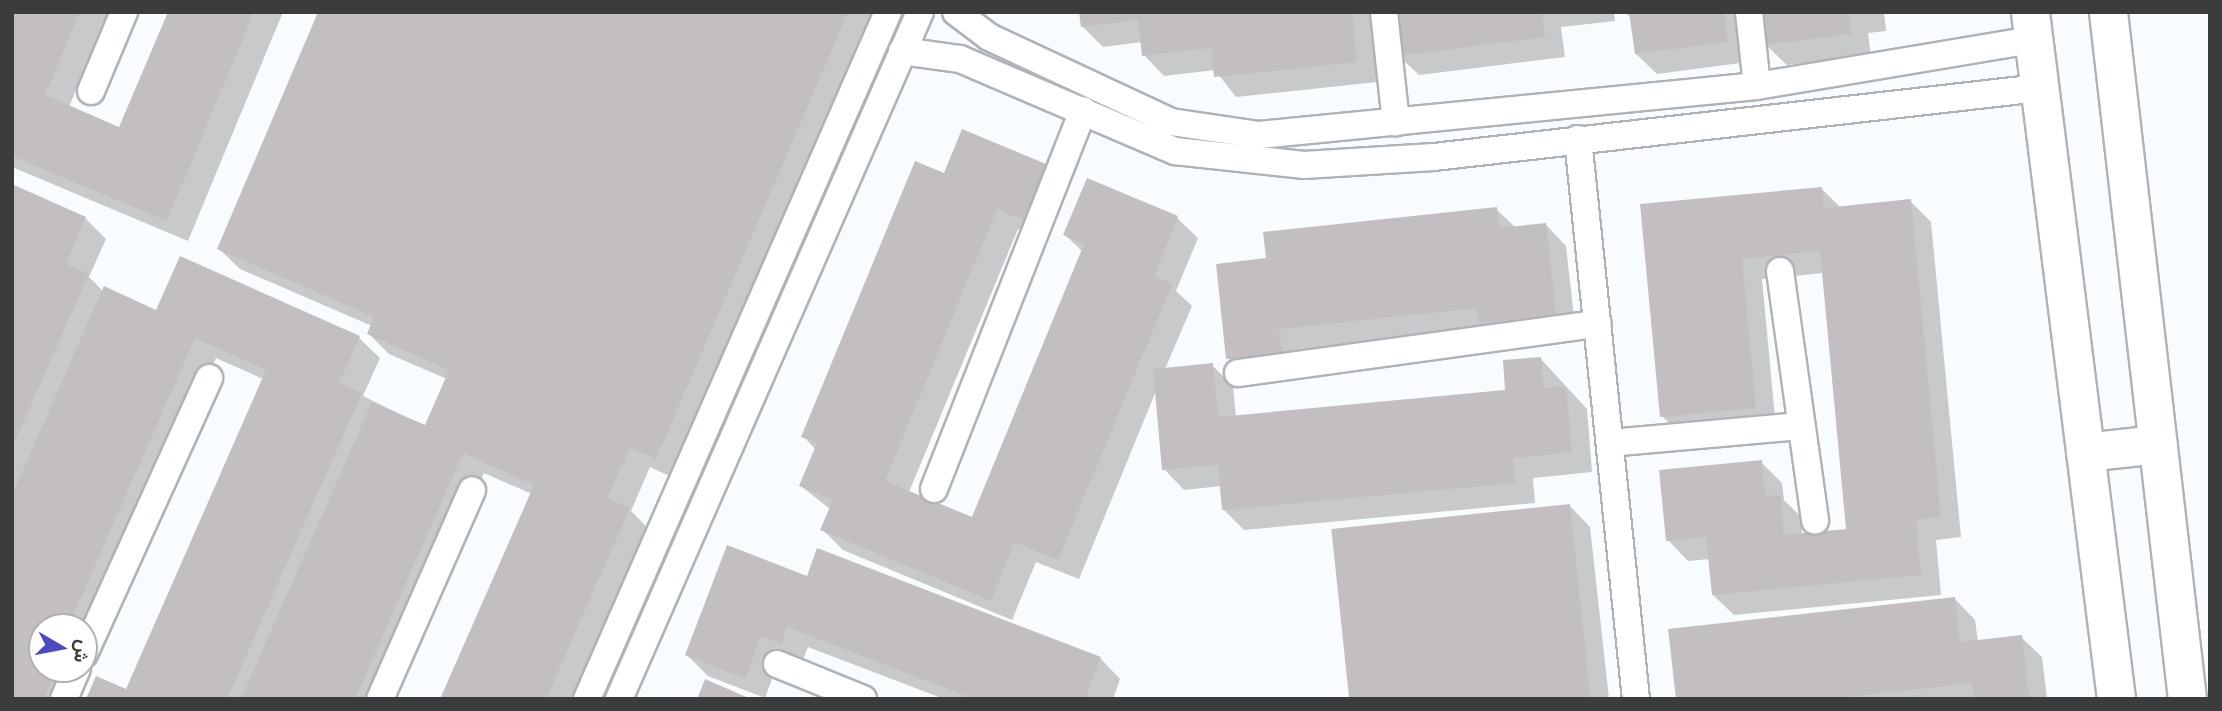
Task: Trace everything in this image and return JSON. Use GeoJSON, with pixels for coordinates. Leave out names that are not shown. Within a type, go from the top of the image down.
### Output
{"type":"FeatureCollection","features":[{"type":"Feature","properties":{"kind":"street"},"geometry":{"type":"LineString","coordinates":[[91,90],[124,12]]}},
{"type":"Feature","properties":{"kind":"street"},"geometry":{"type":"LineString","coordinates":[[587,699],[888,12]]}},
{"type":"Feature","properties":{"kind":"street"},"geometry":{"type":"LineString","coordinates":[[620,699],[920,12]]}},
{"type":"Feature","properties":{"kind":"street"},"geometry":{"type":"LineString","coordinates":[[956,12],[989,37],[1171,122],[1259,135],[1757,86],[2032,26],[2116,699]]}},
{"type":"Feature","properties":{"kind":"street"},"geometry":{"type":"LineString","coordinates":[[1384,12],[1396,122]]}},
{"type":"Feature","properties":{"kind":"street"},"geometry":{"type":"LineString","coordinates":[[1749,12],[1757,86]]}},
{"type":"Feature","properties":{"kind":"street"},"geometry":{"type":"LineString","coordinates":[[2108,12],[2187,699]]}},
{"type":"Feature","properties":{"kind":"street"},"geometry":{"type":"LineString","coordinates":[[902,51],[960,59],[1175,151],[1304,165],[1578,139],[2040,88]]}},
{"type":"Feature","properties":{"kind":"street"},"geometry":{"type":"LineString","coordinates":[[934,489],[1083,110]]}},
{"type":"Feature","properties":{"kind":"street"},"geometry":{"type":"LineString","coordinates":[[1578,139],[1636,699]]}},
{"type":"Feature","properties":{"kind":"street"},"geometry":{"type":"LineString","coordinates":[[1780,271],[1815,521]]}},
{"type":"Feature","properties":{"kind":"street"},"geometry":{"type":"LineString","coordinates":[[1238,373],[1598,324]]}},
{"type":"Feature","properties":{"kind":"street"},"geometry":{"type":"LineString","coordinates":[[98,623],[209,378]]}},
{"type":"Feature","properties":{"kind":"street"},"geometry":{"type":"LineString","coordinates":[[1610,443],[1801,426]]}},
{"type":"Feature","properties":{"kind":"street"},"geometry":{"type":"LineString","coordinates":[[2085,452],[2158,444]]}},
{"type":"Feature","properties":{"kind":"street"},"geometry":{"type":"LineString","coordinates":[[380,699],[472,491]]}},
{"type":"Feature","properties":{"kind":"street"},"geometry":{"type":"LineString","coordinates":[[776,664],[804,688],[863,699]]}},
{"type":"Feature","properties":{"kind":"building"},"geometry":{"type":"Polygon","coordinates":[[[12,12],[80,12],[45,95],[119,127],[168,12],[254,12],[167,221],[12,156],[12,12]]]}},
{"type":"Feature","properties":{"kind":"building"},"geometry":{"type":"Polygon","coordinates":[[[318,12],[848,12],[656,459],[630,448],[607,498],[630,508],[546,699],[440,699],[534,485],[463,453],[355,699],[241,699],[372,402],[425,425],[449,370],[367,334],[374,317],[217,249],[318,12]]]}},
{"type":"Feature","properties":{"kind":"building"},"geometry":{"type":"Polygon","coordinates":[[[1079,12],[1352,12],[1357,62],[1214,77],[1211,48],[1142,56],[1138,20],[1081,27],[1079,12]]]}},
{"type":"Feature","properties":{"kind":"building"},"geometry":{"type":"Polygon","coordinates":[[[1391,12],[1542,12],[1545,37],[1397,56],[1391,12]]]}},
{"type":"Feature","properties":{"kind":"building"},"geometry":{"type":"Polygon","coordinates":[[[1629,12],[1724,12],[1728,42],[1635,54],[1629,12]]]}},
{"type":"Feature","properties":{"kind":"building"},"geometry":{"type":"Polygon","coordinates":[[[1760,12],[1849,12],[1851,34],[1764,45],[1760,12]]]}},
{"type":"Feature","properties":{"kind":"building"},"geometry":{"type":"Polygon","coordinates":[[[962,129],[1046,164],[1023,220],[997,209],[885,481],[972,517],[1084,244],[1063,235],[1087,178],[1178,216],[1154,276],[1172,284],[1058,560],[1015,542],[991,601],[820,530],[833,500],[799,486],[817,443],[801,437],[915,161],[944,173],[962,129]]]}},
{"type":"Feature","properties":{"kind":"building"},"geometry":{"type":"Polygon","coordinates":[[[12,184],[86,217],[66,264],[89,274],[12,448],[12,184]]]}},
{"type":"Feature","properties":{"kind":"building"},"geometry":{"type":"Polygon","coordinates":[[[1822,187],[1824,208],[1911,199],[1941,517],[1916,520],[1921,575],[1712,595],[1706,537],[1666,541],[1659,470],[1762,460],[1765,496],[1781,495],[1784,535],[1846,529],[1820,251],[1742,259],[1756,408],[1660,417],[1640,204],[1822,187]]]}},
{"type":"Feature","properties":{"kind":"building"},"geometry":{"type":"Polygon","coordinates":[[[1497,207],[1499,228],[1546,223],[1556,315],[1478,323],[1477,308],[1279,329],[1282,353],[1226,359],[1216,264],[1266,258],[1263,232],[1497,207]]]}},
{"type":"Feature","properties":{"kind":"building"},"geometry":{"type":"Polygon","coordinates":[[[180,256],[360,336],[339,383],[362,393],[227,699],[86,699],[93,683],[98,683],[98,677],[126,689],[266,370],[195,338],[74,613],[28,613],[28,683],[51,683],[44,699],[12,699],[12,495],[104,286],[156,310],[180,256]]]}},
{"type":"Feature","properties":{"kind":"building"},"geometry":{"type":"Polygon","coordinates":[[[1541,357],[1544,388],[1566,386],[1572,452],[1513,458],[1515,483],[1222,510],[1218,465],[1162,470],[1153,369],[1213,363],[1218,417],[1505,390],[1503,360],[1541,357]]]}},
{"type":"Feature","properties":{"kind":"building"},"geometry":{"type":"Polygon","coordinates":[[[1570,504],[1590,699],[1349,699],[1331,529],[1570,504]]]}},
{"type":"Feature","properties":{"kind":"building"},"geometry":{"type":"Polygon","coordinates":[[[727,545],[807,576],[817,548],[1101,657],[1085,699],[974,699],[787,627],[781,644],[761,636],[745,679],[685,655],[727,545]]]}},
{"type":"Feature","properties":{"kind":"building"},"geometry":{"type":"Polygon","coordinates":[[[1955,597],[1960,642],[2022,635],[2029,699],[1973,699],[1972,683],[1829,699],[1676,699],[1668,629],[1955,597]]]}},
{"type":"Feature","properties":{"kind":"building"},"geometry":{"type":"Polygon","coordinates":[[[705,679],[751,699],[697,699],[705,679]]]}}]}
